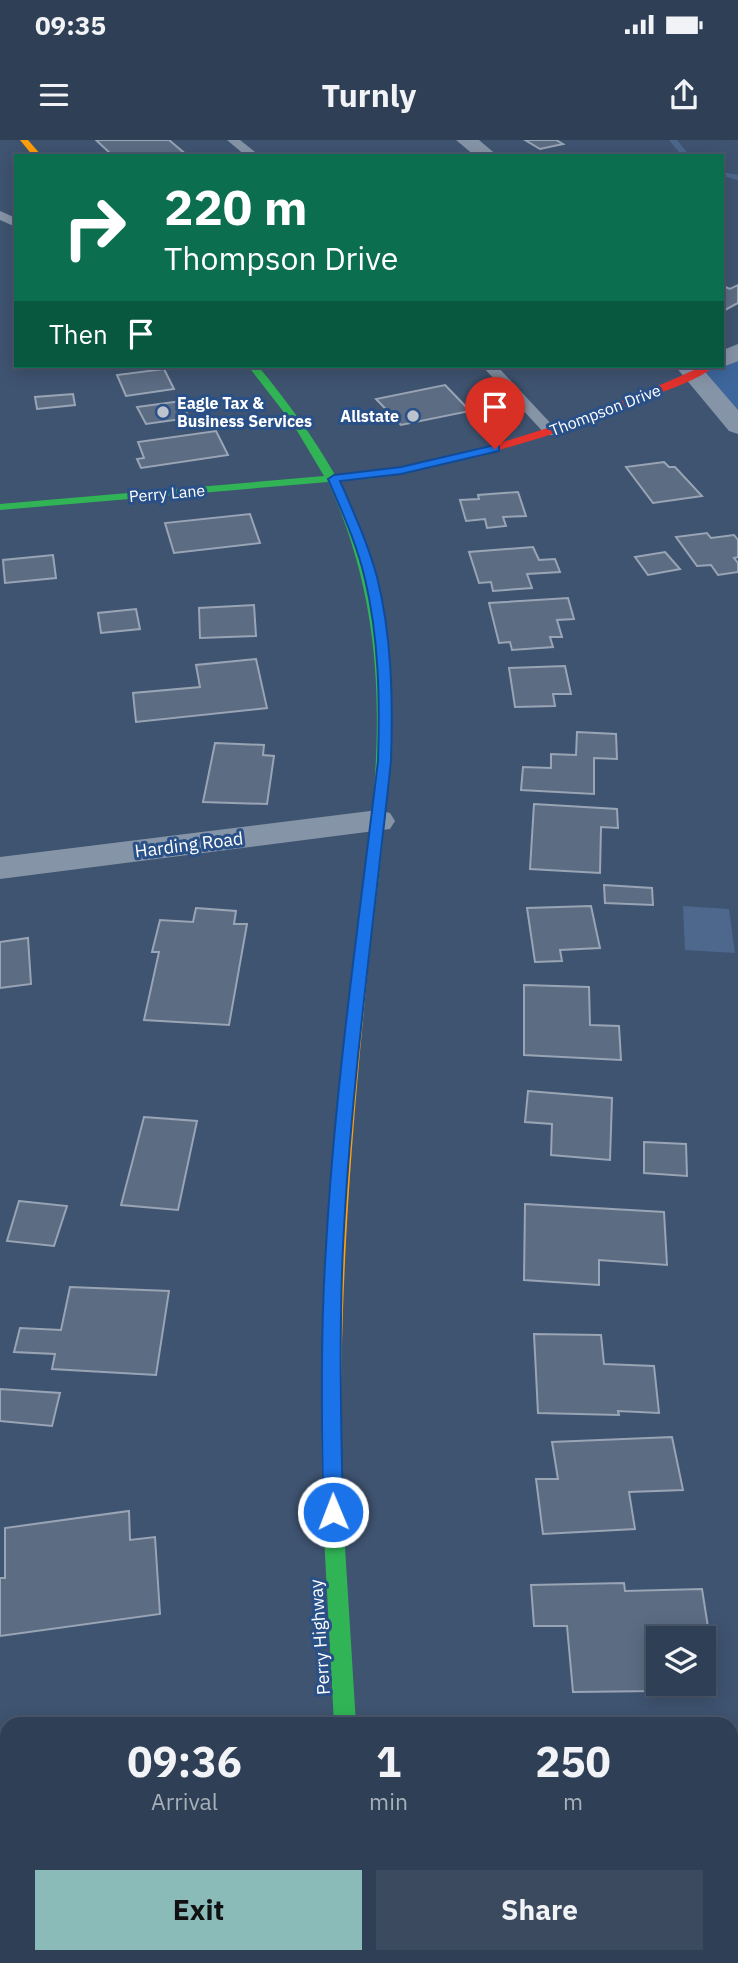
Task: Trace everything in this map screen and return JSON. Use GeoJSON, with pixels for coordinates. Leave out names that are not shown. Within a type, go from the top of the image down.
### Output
{"type":"FeatureCollection","features":[{"type":"Feature","properties":{"kind":"main road"},"geometry":{"type":"LineString","coordinates":[[24,140],[36,154]]}},
{"type":"Feature","properties":{"kind":"main road","name":"Perry Highway"},"geometry":{"type":"LineString","coordinates":[[255,368],[302,429],[334,479],[358,536],[371,578],[379,624],[386,716],[378,821],[343,1132],[334,1247],[331,1385],[333,1537],[345,1717]]}},
{"type":"Feature","properties":{"kind":"main road","name":"Thompson Drive"},"geometry":{"type":"LineString","coordinates":[[334,479],[401,470],[477,453],[551,432],[625,405],[697,369]]}},
{"type":"Feature","properties":{"kind":"main road","name":"Perry Lane"},"geometry":{"type":"LineString","coordinates":[[0,507],[334,479]]}},
{"type":"Feature","properties":{"kind":"street"},"geometry":{"type":"LineString","coordinates":[[466,140],[485,154]]}},
{"type":"Feature","properties":{"kind":"street"},"geometry":{"type":"LineString","coordinates":[[697,369],[738,426]]}},
{"type":"Feature","properties":{"kind":"street","name":"Harding Road"},"geometry":{"type":"LineString","coordinates":[[0,868],[378,821]]}},
{"type":"Feature","properties":{"kind":"lane"},"geometry":{"type":"LineString","coordinates":[[233,140],[251,154]]}},
{"type":"Feature","properties":{"kind":"lane"},"geometry":{"type":"LineString","coordinates":[[491,368],[551,432]]}},
{"type":"Feature","properties":{"kind":"shaded area"},"geometry":{"type":"Polygon","coordinates":[[[738,351],[738,426],[694,374],[706,368],[724,368],[738,351]]]}},
{"type":"Feature","properties":{"kind":"shaded area"},"geometry":{"type":"Polygon","coordinates":[[[683,906],[729,909],[735,953],[685,950],[683,906]]]}},
{"type":"Feature","properties":{"kind":"building"},"geometry":{"type":"Polygon","coordinates":[[[96,140],[169,140],[186,154],[111,154],[96,140]]]}},
{"type":"Feature","properties":{"kind":"building"},"geometry":{"type":"Polygon","coordinates":[[[525,140],[556,140],[563,144],[540,149],[525,140]]]}},
{"type":"Feature","properties":{"kind":"building"},"geometry":{"type":"Polygon","coordinates":[[[738,285],[738,303],[724,310],[724,286],[730,289],[738,285]]]}},
{"type":"Feature","properties":{"kind":"building"},"geometry":{"type":"Polygon","coordinates":[[[164,369],[174,389],[126,396],[117,375],[164,369]]]}},
{"type":"Feature","properties":{"kind":"building"},"geometry":{"type":"Polygon","coordinates":[[[445,385],[470,411],[401,425],[376,399],[445,385]]]}},
{"type":"Feature","properties":{"kind":"building"},"geometry":{"type":"Polygon","coordinates":[[[73,394],[75,405],[37,409],[35,397],[73,394]]]}},
{"type":"Feature","properties":{"kind":"building","name":"Eagle Tax & Business Services"},"geometry":{"type":"Polygon","coordinates":[[[181,401],[189,418],[146,424],[137,407],[181,401]]]}},
{"type":"Feature","properties":{"kind":"building"},"geometry":{"type":"Polygon","coordinates":[[[216,431],[228,455],[141,468],[137,459],[144,458],[138,442],[216,431]]]}},
{"type":"Feature","properties":{"kind":"building"},"geometry":{"type":"Polygon","coordinates":[[[664,462],[669,467],[675,467],[702,496],[653,503],[626,467],[664,462]]]}},
{"type":"Feature","properties":{"kind":"building"},"geometry":{"type":"Polygon","coordinates":[[[518,492],[526,516],[503,517],[506,526],[487,528],[485,519],[466,521],[460,500],[479,499],[478,495],[518,492]]]}},
{"type":"Feature","properties":{"kind":"building"},"geometry":{"type":"Polygon","coordinates":[[[250,514],[260,543],[174,553],[165,523],[250,514]]]}},
{"type":"Feature","properties":{"kind":"building"},"geometry":{"type":"Polygon","coordinates":[[[707,533],[711,538],[734,535],[738,540],[738,557],[734,558],[738,563],[738,572],[718,575],[711,565],[697,566],[676,537],[707,533]]]}},
{"type":"Feature","properties":{"kind":"building"},"geometry":{"type":"Polygon","coordinates":[[[533,547],[539,560],[555,559],[560,572],[527,574],[532,588],[493,591],[491,582],[479,583],[469,552],[533,547]]]}},
{"type":"Feature","properties":{"kind":"building"},"geometry":{"type":"Polygon","coordinates":[[[665,552],[680,569],[648,575],[635,557],[665,552]]]}},
{"type":"Feature","properties":{"kind":"building"},"geometry":{"type":"Polygon","coordinates":[[[53,555],[56,578],[5,583],[3,560],[53,555]]]}},
{"type":"Feature","properties":{"kind":"building"},"geometry":{"type":"Polygon","coordinates":[[[568,598],[574,619],[557,620],[562,637],[550,637],[553,647],[512,650],[510,642],[499,643],[489,603],[568,598]]]}},
{"type":"Feature","properties":{"kind":"building"},"geometry":{"type":"Polygon","coordinates":[[[254,605],[256,636],[200,638],[199,608],[254,605]]]}},
{"type":"Feature","properties":{"kind":"building"},"geometry":{"type":"Polygon","coordinates":[[[136,609],[140,629],[101,633],[98,613],[136,609]]]}},
{"type":"Feature","properties":{"kind":"building"},"geometry":{"type":"Polygon","coordinates":[[[256,659],[267,708],[136,722],[133,693],[200,687],[196,665],[256,659]]]}},
{"type":"Feature","properties":{"kind":"building"},"geometry":{"type":"Polygon","coordinates":[[[565,666],[571,694],[553,694],[555,706],[515,707],[509,668],[565,666]]]}},
{"type":"Feature","properties":{"kind":"building"},"geometry":{"type":"Polygon","coordinates":[[[577,732],[616,734],[617,759],[594,758],[594,794],[521,790],[523,767],[551,768],[551,754],[576,755],[577,732]]]}},
{"type":"Feature","properties":{"kind":"building"},"geometry":{"type":"Polygon","coordinates":[[[215,743],[264,745],[263,755],[274,756],[267,804],[203,802],[215,743]]]}},
{"type":"Feature","properties":{"kind":"building"},"geometry":{"type":"Polygon","coordinates":[[[534,804],[617,809],[618,828],[601,827],[600,873],[530,869],[534,804]]]}},
{"type":"Feature","properties":{"kind":"building"},"geometry":{"type":"Polygon","coordinates":[[[604,885],[652,888],[653,905],[605,903],[604,885]]]}},
{"type":"Feature","properties":{"kind":"building"},"geometry":{"type":"Polygon","coordinates":[[[591,906],[600,948],[560,950],[562,961],[535,962],[527,908],[591,906]]]}},
{"type":"Feature","properties":{"kind":"building"},"geometry":{"type":"Polygon","coordinates":[[[196,908],[236,911],[234,924],[247,924],[229,1025],[144,1020],[159,952],[152,952],[160,920],[193,922],[196,908]]]}},
{"type":"Feature","properties":{"kind":"building"},"geometry":{"type":"Polygon","coordinates":[[[28,938],[31,984],[0,988],[0,942],[28,938]]]}},
{"type":"Feature","properties":{"kind":"building"},"geometry":{"type":"Polygon","coordinates":[[[524,985],[589,987],[590,1025],[619,1026],[621,1060],[524,1055],[524,985]]]}},
{"type":"Feature","properties":{"kind":"building"},"geometry":{"type":"Polygon","coordinates":[[[528,1091],[612,1098],[610,1160],[551,1155],[552,1124],[525,1122],[528,1091]]]}},
{"type":"Feature","properties":{"kind":"building"},"geometry":{"type":"Polygon","coordinates":[[[144,1117],[197,1121],[178,1210],[121,1205],[144,1117]]]}},
{"type":"Feature","properties":{"kind":"building"},"geometry":{"type":"Polygon","coordinates":[[[644,1142],[686,1144],[687,1176],[644,1173],[644,1142]]]}},
{"type":"Feature","properties":{"kind":"building"},"geometry":{"type":"Polygon","coordinates":[[[19,1201],[67,1206],[54,1246],[7,1241],[19,1201]]]}},
{"type":"Feature","properties":{"kind":"building"},"geometry":{"type":"Polygon","coordinates":[[[525,1204],[664,1212],[667,1265],[599,1260],[599,1285],[524,1280],[525,1204]]]}},
{"type":"Feature","properties":{"kind":"building"},"geometry":{"type":"Polygon","coordinates":[[[70,1287],[169,1291],[156,1375],[52,1369],[55,1354],[14,1352],[20,1328],[61,1330],[70,1287]]]}},
{"type":"Feature","properties":{"kind":"building"},"geometry":{"type":"Polygon","coordinates":[[[534,1334],[601,1335],[604,1364],[654,1366],[659,1413],[538,1413],[534,1334]]]}},
{"type":"Feature","properties":{"kind":"building"},"geometry":{"type":"Polygon","coordinates":[[[0,1389],[60,1393],[52,1426],[0,1421],[0,1389]]]}},
{"type":"Feature","properties":{"kind":"building"},"geometry":{"type":"Polygon","coordinates":[[[672,1437],[683,1490],[629,1492],[635,1529],[543,1534],[536,1479],[558,1479],[552,1442],[672,1437]]]}},
{"type":"Feature","properties":{"kind":"building"},"geometry":{"type":"Polygon","coordinates":[[[129,1511],[130,1540],[155,1537],[160,1614],[0,1636],[0,1578],[5,1578],[5,1528],[129,1511]]]}},
{"type":"Feature","properties":{"kind":"building"},"geometry":{"type":"Polygon","coordinates":[[[624,1583],[625,1591],[702,1589],[708,1626],[646,1626],[646,1691],[573,1692],[567,1626],[534,1626],[531,1585],[624,1583]]]}},
{"type":"Feature","properties":{"kind":"waterway"},"geometry":{"type":"LineString","coordinates":[[673,140],[684,154]]}},
{"type":"Feature","properties":{"kind":"waterway"},"geometry":{"type":"LineString","coordinates":[[724,174],[738,178]]}},
{"type":"Feature","properties":{"kind":"traffic: fast"},"geometry":{"type":"LineString","coordinates":[[255,368],[297,423],[334,484],[358,540],[373,597],[382,655],[384,714],[377,832],[363,950]]}},
{"type":"Feature","properties":{"kind":"traffic: fast"},"geometry":{"type":"LineString","coordinates":[[0,507],[374,475]]}},
{"type":"Feature","properties":{"kind":"traffic: fast"},"geometry":{"type":"LineString","coordinates":[[332,1498],[345,1717]]}},
{"type":"Feature","properties":{"kind":"traffic: slow"},"geometry":{"type":"LineString","coordinates":[[24,140],[36,154]]}},
{"type":"Feature","properties":{"kind":"traffic: slow"},"geometry":{"type":"LineString","coordinates":[[332,1498],[330,1429],[333,1292],[342,1155],[363,950]]}},
{"type":"Feature","properties":{"kind":"traffic: jam"},"geometry":{"type":"LineString","coordinates":[[374,475],[461,458],[547,433],[588,419],[706,368]]}},
{"type":"Feature","properties":{"kind":"place","name":"Eagle Tax & Business Services"},"geometry":{"type":"Point","coordinates":[163,412]}},
{"type":"Feature","properties":{"kind":"place","name":"Allstate"},"geometry":{"type":"Point","coordinates":[413,416]}},
{"type":"Feature","properties":{"kind":"route"},"geometry":{"type":"LineString","coordinates":[[333,1512],[331,1385],[334,1247],[343,1132],[384,761],[386,716],[379,624],[371,578],[358,536],[334,479],[401,470],[495,449]]}}]}
